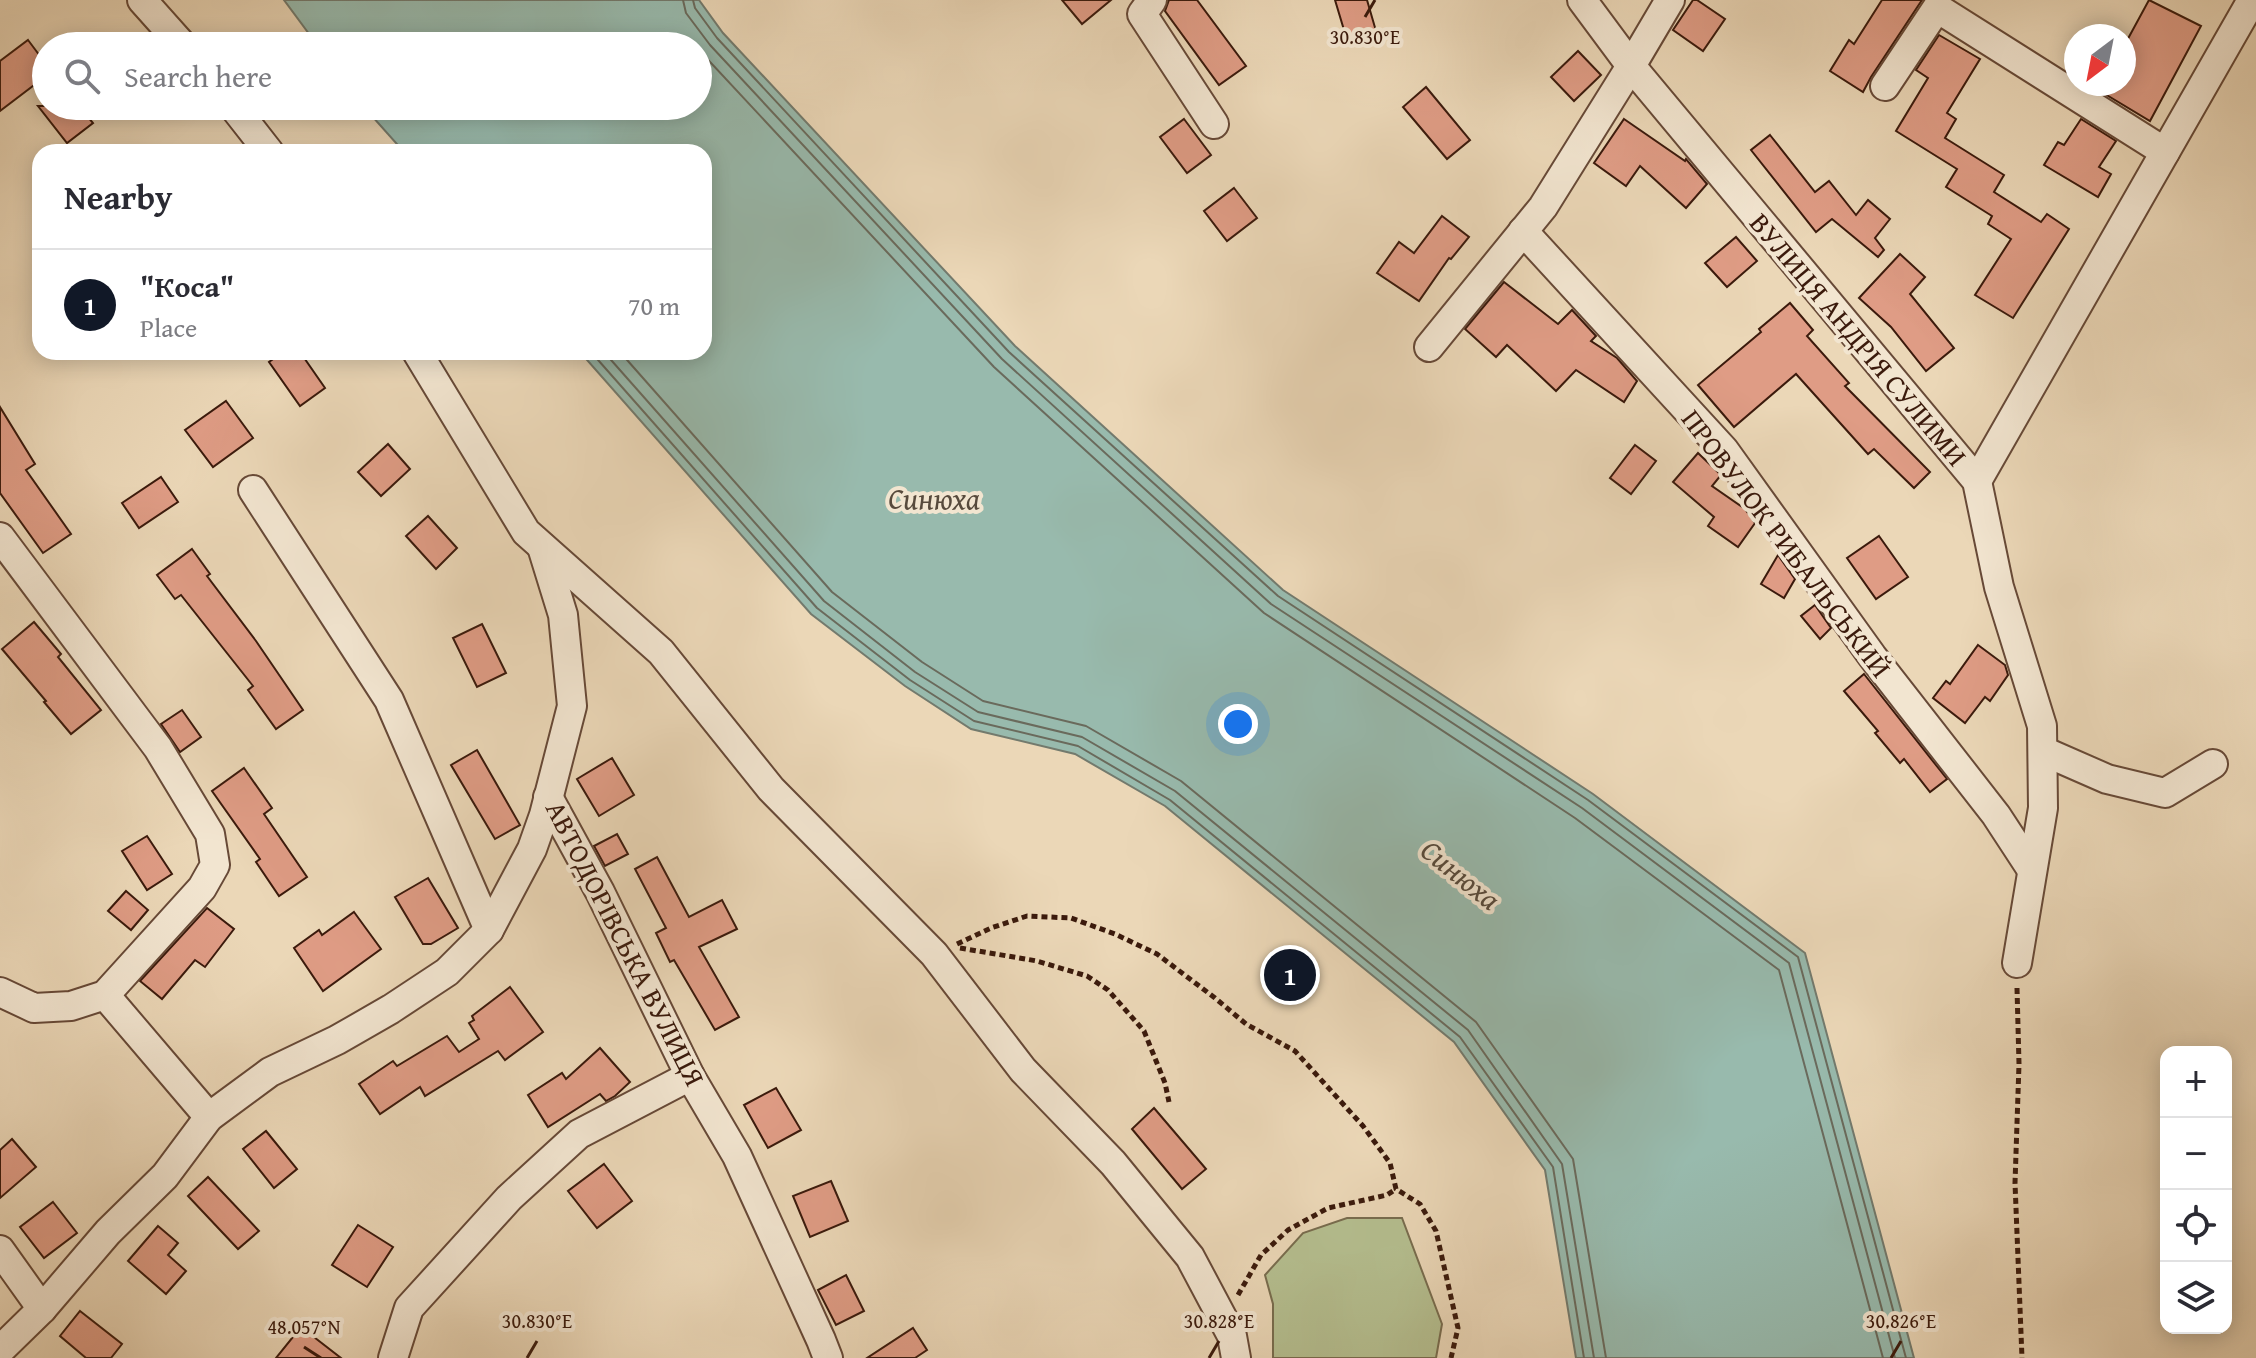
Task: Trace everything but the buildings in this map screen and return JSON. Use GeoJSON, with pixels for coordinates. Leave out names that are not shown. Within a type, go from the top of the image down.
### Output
{"type":"FeatureCollection","features":[{"type":"Feature","properties":{"kind":"street"},"geometry":{"type":"LineString","coordinates":[[142,0],[171,32]]}},
{"type":"Feature","properties":{"kind":"street","name":"ВУЛИЦЯ АНДРІЯ СУЛИМИ"},"geometry":{"type":"LineString","coordinates":[[1582,0],[1631,66],[1977,481],[1999,587],[2042,726],[2043,808],[2017,963]]}},
{"type":"Feature","properties":{"kind":"street"},"geometry":{"type":"LineString","coordinates":[[1429,347],[1543,207],[1670,0]]}},
{"type":"Feature","properties":{"kind":"street"},"geometry":{"type":"LineString","coordinates":[[1977,481],[2252,0]]}},
{"type":"Feature","properties":{"kind":"street"},"geometry":{"type":"LineString","coordinates":[[1147,7],[1214,124]]}},
{"type":"Feature","properties":{"kind":"street"},"geometry":{"type":"LineString","coordinates":[[1885,86],[1937,8],[2165,152]]}},
{"type":"Feature","properties":{"kind":"street"},"geometry":{"type":"LineString","coordinates":[[244,120],[263,144]]}},
{"type":"Feature","properties":{"kind":"street","name":"ПРОВУЛОК РИБАЛЬСЬКИЙ"},"geometry":{"type":"LineString","coordinates":[[1523,231],[1724,450],[1872,656],[1996,815],[2032,870]]}},
{"type":"Feature","properties":{"kind":"street","name":"АВТОДОРІВСЬКА ВУЛИЦЯ"},"geometry":{"type":"LineString","coordinates":[[422,360],[526,532],[541,546],[563,615],[572,706],[548,797],[600,892],[690,1076],[737,1156],[828,1358]]}},
{"type":"Feature","properties":{"kind":"street"},"geometry":{"type":"LineString","coordinates":[[253,490],[389,700],[489,930]]}},
{"type":"Feature","properties":{"kind":"street"},"geometry":{"type":"LineString","coordinates":[[0,537],[158,748],[210,834],[215,865],[202,888],[105,995],[71,1006],[34,1008],[0,992]]}},
{"type":"Feature","properties":{"kind":"street"},"geometry":{"type":"LineString","coordinates":[[541,546],[661,652],[771,789],[934,954],[1023,1070],[1113,1163],[1190,1257],[1232,1336],[1236,1358]]}},
{"type":"Feature","properties":{"kind":"street"},"geometry":{"type":"LineString","coordinates":[[2043,751],[2107,779],[2165,793],[2213,764]]}},
{"type":"Feature","properties":{"kind":"street"},"geometry":{"type":"LineString","coordinates":[[0,1350],[42,1309],[108,1232],[165,1176],[209,1117],[270,1072],[337,1040],[447,972],[489,930],[532,849],[548,797]]}},
{"type":"Feature","properties":{"kind":"street"},"geometry":{"type":"LineString","coordinates":[[105,995],[209,1117]]}},
{"type":"Feature","properties":{"kind":"street"},"geometry":{"type":"LineString","coordinates":[[393,1358],[409,1308],[509,1198],[579,1134],[690,1076]]}},
{"type":"Feature","properties":{"kind":"street"},"geometry":{"type":"LineString","coordinates":[[0,1250],[42,1309]]}},
{"type":"Feature","properties":{"kind":"path"},"geometry":{"type":"LineString","coordinates":[[1169,1102],[1165,1083],[1144,1031],[1108,990],[1087,976],[1037,961],[952,946],[1027,916],[1071,918],[1157,954],[1246,1024],[1295,1051],[1372,1138],[1390,1163],[1396,1189],[1420,1204],[1436,1231],[1458,1328],[1451,1358]]}},
{"type":"Feature","properties":{"kind":"path"},"geometry":{"type":"LineString","coordinates":[[2017,963],[2019,1064],[2015,1183],[2022,1358]]}},
{"type":"Feature","properties":{"kind":"path"},"geometry":{"type":"LineString","coordinates":[[1227,1326],[1239,1294],[1261,1255],[1288,1230],[1328,1208],[1387,1195],[1396,1189]]}},
{"type":"Feature","properties":{"kind":"green space"},"geometry":{"type":"Polygon","coordinates":[[[1347,1218],[1402,1218],[1442,1324],[1436,1358],[1273,1358],[1273,1304],[1265,1275],[1303,1233],[1347,1218]]]}},
{"type":"Feature","properties":{"kind":"water","name":"Синюха"},"geometry":{"type":"Polygon","coordinates":[[[284,0],[699,0],[723,33],[1015,346],[1283,590],[1593,794],[1805,953],[1914,1358],[1576,1358],[1545,1170],[1454,1042],[1165,806],[1075,754],[971,729],[905,686],[811,614],[587,360],[712,360],[712,144],[397,144],[375,120],[712,120],[712,32],[308,32],[284,0]]]}},
{"type":"Feature","properties":{"kind":"place","name":"\"Коса\""},"geometry":{"type":"Point","coordinates":[1290,975]}}]}
